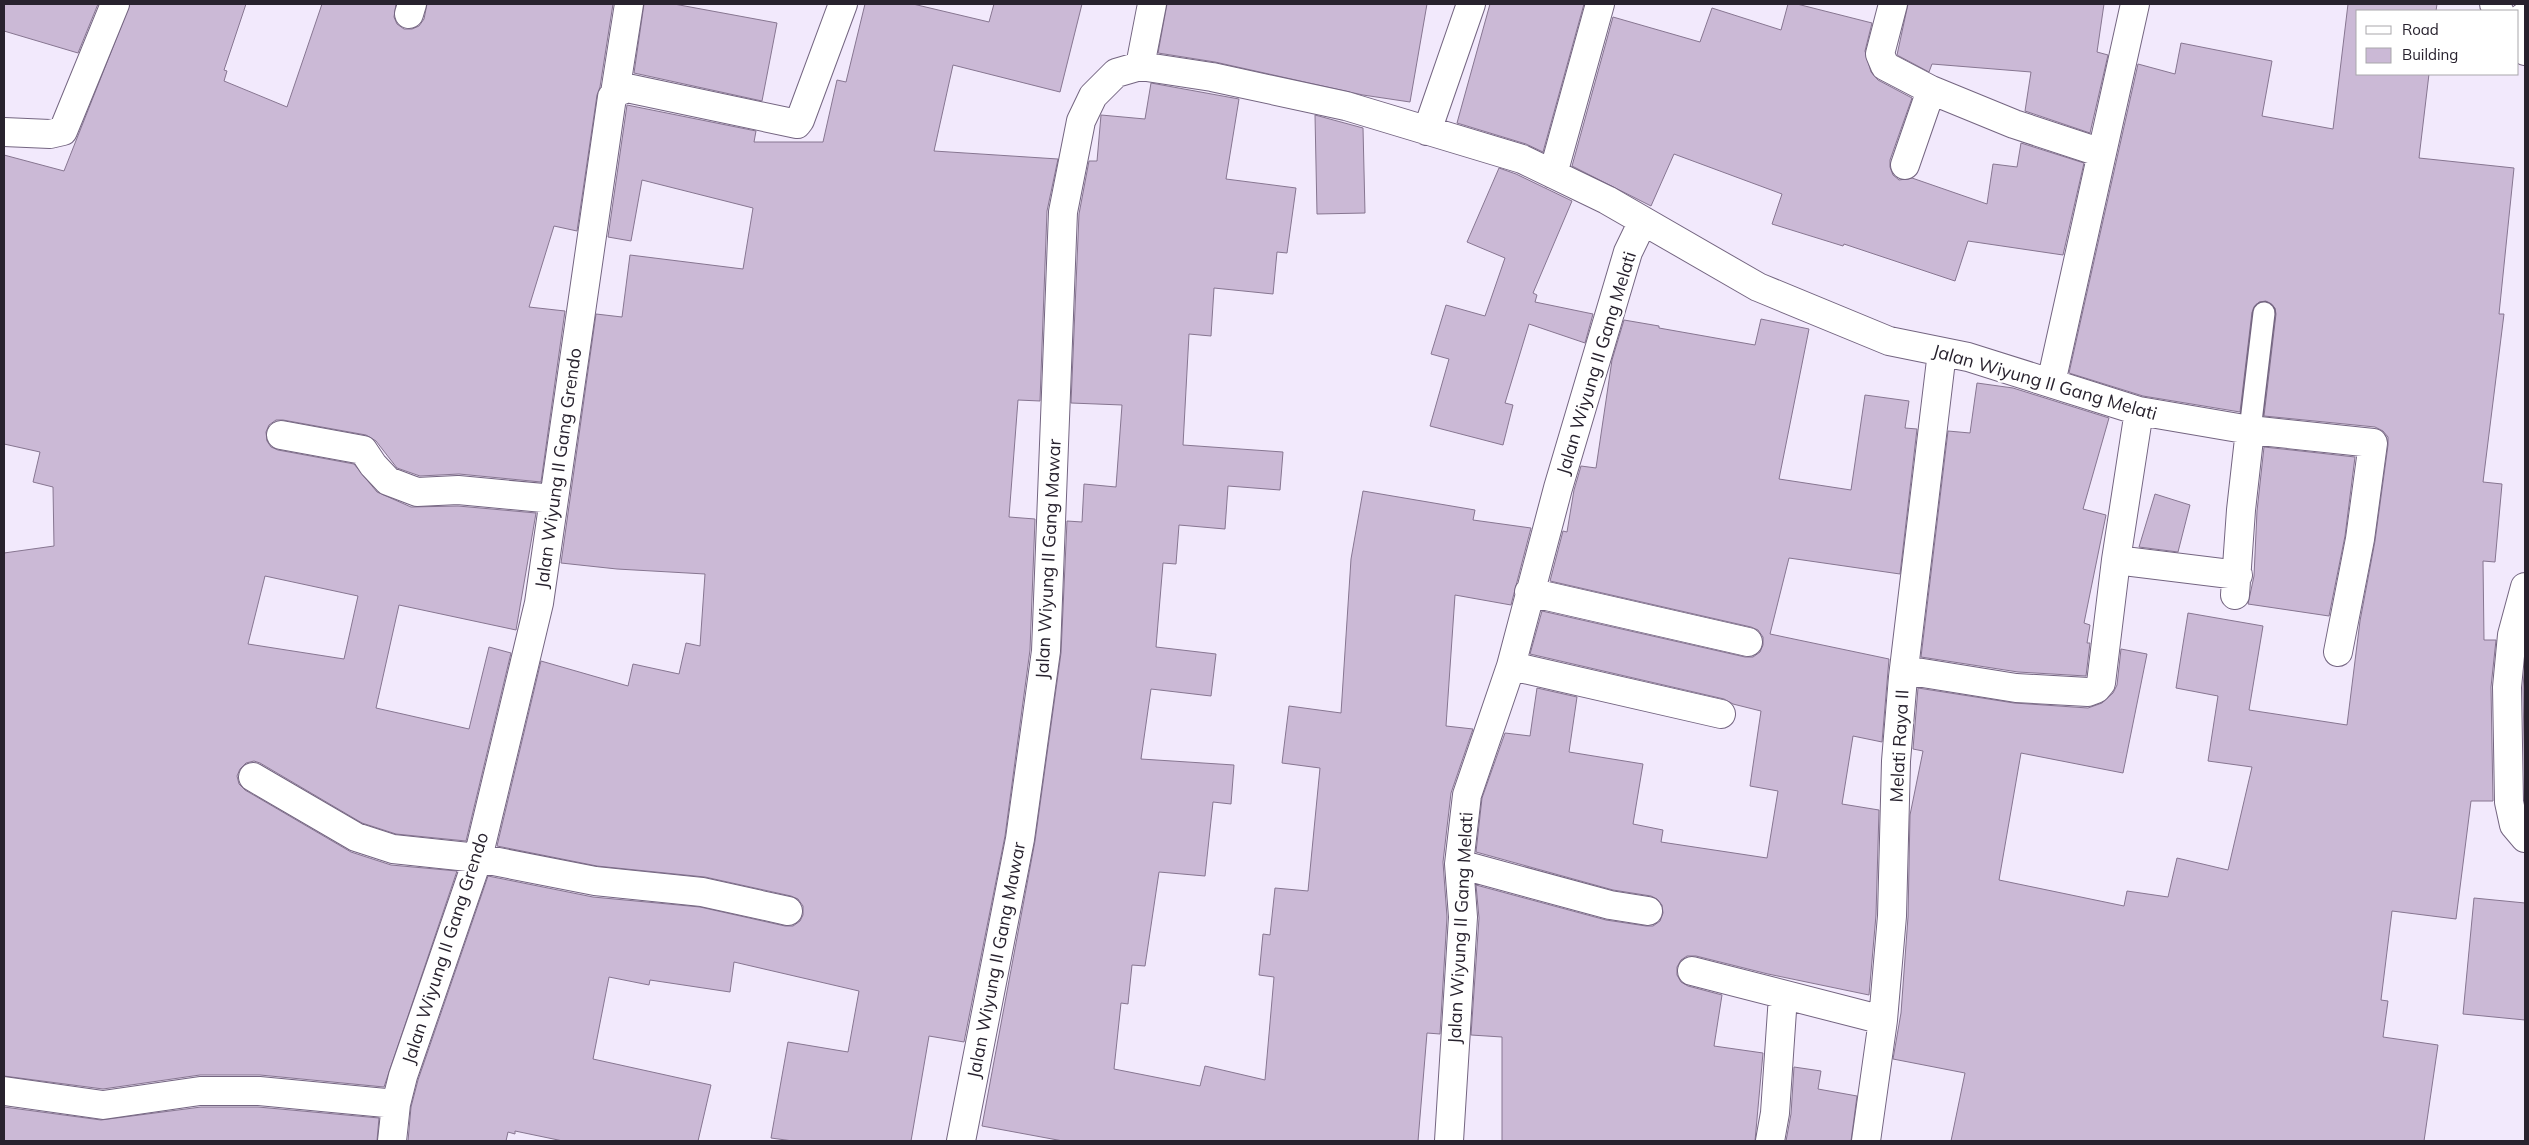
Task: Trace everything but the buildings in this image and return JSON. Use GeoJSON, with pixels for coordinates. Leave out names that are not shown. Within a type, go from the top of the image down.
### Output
{"type":"FeatureCollection","features":[{"type":"Feature","properties":{"kind":"street"},"geometry":{"type":"LineString","coordinates":[[4,132],[50,134],[63,130],[114,4]]}},
{"type":"Feature","properties":{"kind":"street","name":"Jalan Wiyung II Gang Grendo"},"geometry":{"type":"LineString","coordinates":[[392,1141],[396,1104],[428,998],[478,858],[539,603],[610,103],[615,92],[629,4]]}},
{"type":"Feature","properties":{"kind":"street"},"geometry":{"type":"LineString","coordinates":[[615,92],[627,88],[797,124],[843,4]]}},
{"type":"Feature","properties":{"kind":"street"},"geometry":{"type":"LineString","coordinates":[[1152,4],[1140,66],[1212,77],[1346,106],[1427,130],[1522,160],[1643,222]]}},
{"type":"Feature","properties":{"kind":"street"},"geometry":{"type":"LineString","coordinates":[[1427,130],[1471,4]]}},
{"type":"Feature","properties":{"kind":"street"},"geometry":{"type":"LineString","coordinates":[[1552,174],[1600,4]]}},
{"type":"Feature","properties":{"kind":"street"},"geometry":{"type":"LineString","coordinates":[[1893,4],[1880,54],[1885,66],[1931,90],[2014,124],[2102,153]]}},
{"type":"Feature","properties":{"kind":"street"},"geometry":{"type":"LineString","coordinates":[[2051,383],[2135,4]]}},
{"type":"Feature","properties":{"kind":"street","name":"Jalan Wiyung II Gang Mawar"},"geometry":{"type":"LineString","coordinates":[[961,1141],[1020,840],[1046,651],[1063,212],[1081,121],[1093,96],[1116,73],[1140,66]]}},
{"type":"Feature","properties":{"kind":"street"},"geometry":{"type":"LineString","coordinates":[[1905,165],[1931,90]]}},
{"type":"Feature","properties":{"kind":"street","name":"Jalan Wiyung II Gang Melati"},"geometry":{"type":"LineString","coordinates":[[1449,1141],[1463,917],[1459,864],[1467,795],[1511,666],[1529,592],[1628,252],[1643,222],[1758,287],[1889,340],[1968,357],[2139,411],[2250,430],[2373,443],[2360,539],[2338,652]]}},
{"type":"Feature","properties":{"kind":"street","name":"Melati Raya II"},"geometry":{"type":"LineString","coordinates":[[1866,1141],[1883,1020],[1892,916],[1896,761],[1904,670],[1942,352]]}},
{"type":"Feature","properties":{"kind":"street"},"geometry":{"type":"LineString","coordinates":[[1904,670],[2016,688],[2088,692],[2096,689],[2101,683],[2116,560],[2139,411]]}},
{"type":"Feature","properties":{"kind":"street"},"geometry":{"type":"LineString","coordinates":[[2116,560],[2236,585],[2241,510],[2250,430]]}},
{"type":"Feature","properties":{"kind":"street"},"geometry":{"type":"LineString","coordinates":[[281,435],[364,450],[373,465],[388,482],[417,492],[458,490],[554,499]]}},
{"type":"Feature","properties":{"kind":"street"},"geometry":{"type":"LineString","coordinates":[[2525,588],[2512,635],[2507,687],[2509,802],[2514,825],[2525,838]]}},
{"type":"Feature","properties":{"kind":"street"},"geometry":{"type":"LineString","coordinates":[[1529,592],[1748,642]]}},
{"type":"Feature","properties":{"kind":"street"},"geometry":{"type":"LineString","coordinates":[[1511,666],[1721,714]]}},
{"type":"Feature","properties":{"kind":"street"},"geometry":{"type":"LineString","coordinates":[[253,777],[356,837],[393,849],[478,858],[595,881],[702,892],[788,911]]}},
{"type":"Feature","properties":{"kind":"street"},"geometry":{"type":"LineString","coordinates":[[1459,864],[1610,905],[1648,911]]}},
{"type":"Feature","properties":{"kind":"street"},"geometry":{"type":"LineString","coordinates":[[1692,971],[1783,996],[1883,1020]]}},
{"type":"Feature","properties":{"kind":"street"},"geometry":{"type":"LineString","coordinates":[[1770,1141],[1775,1113],[1783,996]]}},
{"type":"Feature","properties":{"kind":"street"},"geometry":{"type":"LineString","coordinates":[[4,1091],[103,1105],[200,1091],[259,1091],[396,1104]]}},
{"type":"Feature","properties":{"kind":"lane"},"geometry":{"type":"LineString","coordinates":[[2250,430],[2264,313]]}}]}
